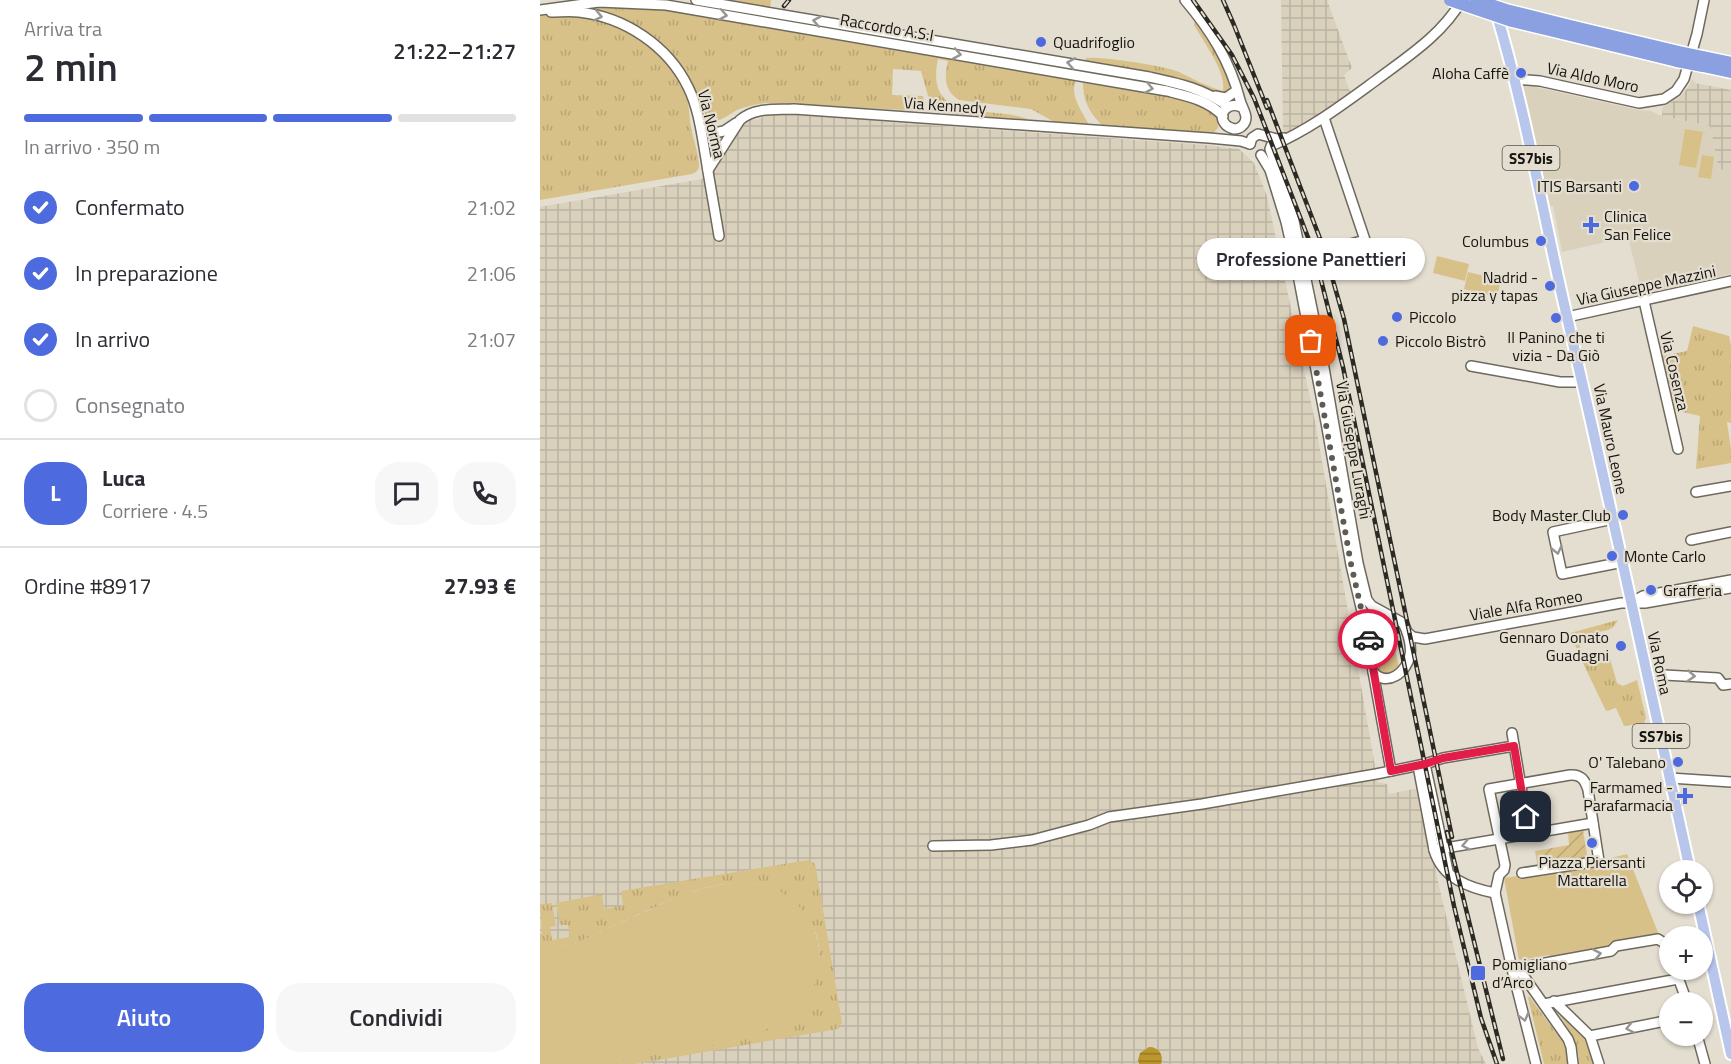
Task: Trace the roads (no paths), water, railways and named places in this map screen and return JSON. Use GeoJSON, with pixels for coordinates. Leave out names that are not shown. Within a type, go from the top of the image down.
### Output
{"type":"FeatureCollection","features":[{"type":"Feature","properties":{"kind":"highway"},"geometry":{"type":"LineString","coordinates":[[1450,0],[1495,16],[1564,29],[1703,61],[1731,63]]}},
{"type":"Feature","properties":{"kind":"highway"},"geometry":{"type":"LineString","coordinates":[[1476,0],[1564,29]]}},
{"type":"Feature","properties":{"kind":"highway"},"geometry":{"type":"LineString","coordinates":[[1703,61],[1731,72]]}},
{"type":"Feature","properties":{"kind":"main road","name":"SS7bis"},"geometry":{"type":"LineString","coordinates":[[1492,0],[1514,79],[1567,317]]}},
{"type":"Feature","properties":{"kind":"main road","name":"Via Mauro Leone"},"geometry":{"type":"LineString","coordinates":[[1567,317],[1632,602]]}},
{"type":"Feature","properties":{"kind":"main road","name":"Via Roma"},"geometry":{"type":"LineString","coordinates":[[1632,602],[1688,860]]}},
{"type":"Feature","properties":{"kind":"main road"},"geometry":{"type":"LineString","coordinates":[[1700,914],[1731,1054]]}},
{"type":"Feature","properties":{"kind":"street","name":"Raccordo A.S.I"},"geometry":{"type":"LineString","coordinates":[[696,0],[1149,77],[1189,86],[1230,105]]}},
{"type":"Feature","properties":{"kind":"street"},"geometry":{"type":"LineString","coordinates":[[1185,0],[1214,39],[1230,67],[1246,119],[1266,144]]}},
{"type":"Feature","properties":{"kind":"street"},"geometry":{"type":"LineString","coordinates":[[1223,119],[1227,126],[1236,128],[1250,142],[1252,151],[1266,144],[1290,138],[1324,118],[1393,68],[1434,35],[1454,14],[1462,0]]}},
{"type":"Feature","properties":{"kind":"street","name":"Via Aldo Moro"},"geometry":{"type":"LineString","coordinates":[[1514,79],[1540,81],[1639,103],[1664,99],[1676,91],[1684,79],[1704,0]]}},
{"type":"Feature","properties":{"kind":"street","name":"Raccordo A.S.I"},"geometry":{"type":"LineString","coordinates":[[540,11],[599,2],[666,5],[1167,91],[1192,97],[1210,105],[1223,119]]}},
{"type":"Feature","properties":{"kind":"street","name":"Via Norma"},"geometry":{"type":"LineString","coordinates":[[540,11],[579,12],[605,17],[632,28],[658,48],[676,67],[689,89],[700,123],[719,236]]}},
{"type":"Feature","properties":{"kind":"street"},"geometry":{"type":"LineString","coordinates":[[1210,94],[1226,98],[1236,87]]}},
{"type":"Feature","properties":{"kind":"street"},"geometry":{"type":"LineString","coordinates":[[1209,138],[1219,134],[1225,109],[1235,101],[1236,87]]}},
{"type":"Feature","properties":{"kind":"street"},"geometry":{"type":"LineString","coordinates":[[1230,105],[1243,108]]}},
{"type":"Feature","properties":{"kind":"street","name":"Via Kennedy"},"geometry":{"type":"LineString","coordinates":[[700,123],[714,133],[724,131],[747,114],[755,111],[794,109],[1250,142]]}},
{"type":"Feature","properties":{"kind":"street"},"geometry":{"type":"LineString","coordinates":[[1302,257],[1365,240],[1324,118]]}},
{"type":"Feature","properties":{"kind":"street"},"geometry":{"type":"LineString","coordinates":[[1220,139],[1242,126],[1246,119]]}},
{"type":"Feature","properties":{"kind":"street"},"geometry":{"type":"LineString","coordinates":[[708,170],[740,120]]}},
{"type":"Feature","properties":{"kind":"street"},"geometry":{"type":"LineString","coordinates":[[1250,142],[1255,135],[1266,144]]}},
{"type":"Feature","properties":{"kind":"street"},"geometry":{"type":"LineString","coordinates":[[1275,164],[1277,152],[1290,138]]}},
{"type":"Feature","properties":{"kind":"street","name":"Via Giuseppe Luraghi"},"geometry":{"type":"LineString","coordinates":[[1266,144],[1294,221],[1302,257],[1358,563],[1367,600],[1380,611],[1403,622],[1407,632],[1413,638],[1425,639]]}},
{"type":"Feature","properties":{"kind":"street","name":"Via Giuseppe Luraghi"},"geometry":{"type":"LineString","coordinates":[[1266,144],[1270,170],[1286,222],[1317,373],[1391,771]]}},
{"type":"Feature","properties":{"kind":"street","name":"Via Giuseppe Mazzini"},"geometry":{"type":"LineString","coordinates":[[1567,317],[1731,281]]}},
{"type":"Feature","properties":{"kind":"street","name":"Via Cosenza"},"geometry":{"type":"LineString","coordinates":[[1644,300],[1678,449]]}},
{"type":"Feature","properties":{"kind":"street"},"geometry":{"type":"LineString","coordinates":[[1471,366],[1560,382],[1583,382]]}},
{"type":"Feature","properties":{"kind":"street"},"geometry":{"type":"LineString","coordinates":[[1696,492],[1731,486]]}},
{"type":"Feature","properties":{"kind":"street"},"geometry":{"type":"LineString","coordinates":[[1613,519],[1553,532],[1562,574],[1623,562]]}},
{"type":"Feature","properties":{"kind":"street"},"geometry":{"type":"LineString","coordinates":[[1691,540],[1731,532]]}},
{"type":"Feature","properties":{"kind":"street","name":"Viale Alfa Romeo"},"geometry":{"type":"LineString","coordinates":[[1425,639],[1632,602],[1647,596],[1731,580]]}},
{"type":"Feature","properties":{"kind":"street","name":"Viale Alfa Romeo"},"geometry":{"type":"LineString","coordinates":[[1632,602],[1645,603],[1731,588]]}},
{"type":"Feature","properties":{"kind":"street"},"geometry":{"type":"LineString","coordinates":[[1363,616],[1380,611]]}},
{"type":"Feature","properties":{"kind":"street"},"geometry":{"type":"LineString","coordinates":[[1378,697],[1384,686],[1402,670],[1410,656],[1407,632]]}},
{"type":"Feature","properties":{"kind":"street"},"geometry":{"type":"LineString","coordinates":[[1410,651],[1414,645],[1425,639]]}},
{"type":"Feature","properties":{"kind":"street"},"geometry":{"type":"LineString","coordinates":[[1373,672],[1378,677],[1392,679]]}},
{"type":"Feature","properties":{"kind":"street"},"geometry":{"type":"LineString","coordinates":[[1647,674],[1718,678],[1723,686],[1731,684]]}},
{"type":"Feature","properties":{"kind":"street"},"geometry":{"type":"LineString","coordinates":[[1512,733],[1529,834]]}},
{"type":"Feature","properties":{"kind":"street"},"geometry":{"type":"LineString","coordinates":[[933,846],[991,845],[1032,840],[1089,825],[1109,817],[1202,804],[1391,771],[1443,758],[1514,746]]}},
{"type":"Feature","properties":{"kind":"street"},"geometry":{"type":"LineString","coordinates":[[1422,765],[1439,850],[1450,875],[1459,882],[1496,893]]}},
{"type":"Feature","properties":{"kind":"street"},"geometry":{"type":"LineString","coordinates":[[1522,873],[1599,861],[1588,790],[1579,776],[1570,775],[1489,789],[1504,865],[1499,875],[1496,893],[1536,1064]]}},
{"type":"Feature","properties":{"kind":"street"},"geometry":{"type":"LineString","coordinates":[[1670,778],[1731,782]]}},
{"type":"Feature","properties":{"kind":"street"},"geometry":{"type":"LineString","coordinates":[[1439,850],[1498,838],[1593,824]]}},
{"type":"Feature","properties":{"kind":"street"},"geometry":{"type":"LineString","coordinates":[[1515,969],[1611,951],[1616,946],[1659,940]]}},
{"type":"Feature","properties":{"kind":"street"},"geometry":{"type":"LineString","coordinates":[[1515,969],[1549,1002],[1590,1036],[1599,1064]]}},
{"type":"Feature","properties":{"kind":"street"},"geometry":{"type":"LineString","coordinates":[[1549,1002],[1659,978]]}},
{"type":"Feature","properties":{"kind":"street"},"geometry":{"type":"LineString","coordinates":[[1549,1002],[1568,1039],[1573,1064]]}},
{"type":"Feature","properties":{"kind":"street"},"geometry":{"type":"LineString","coordinates":[[1590,1036],[1659,1022]]}},
{"type":"Feature","properties":{"kind":"street"},"geometry":{"type":"LineString","coordinates":[[1700,1046],[1705,1064]]}},
{"type":"Feature","properties":{"kind":"railway"},"geometry":{"type":"LineString","coordinates":[[784,6],[789,0]]}},
{"type":"Feature","properties":{"kind":"railway"},"geometry":{"type":"LineString","coordinates":[[1193,0],[1232,55],[1254,98],[1309,240],[1320,276],[1343,367],[1454,906],[1481,1018],[1497,1064]]}},
{"type":"Feature","properties":{"kind":"railway"},"geometry":{"type":"LineString","coordinates":[[1223,0],[1267,108]]}},
{"type":"Feature","properties":{"kind":"railway"},"geometry":{"type":"LineString","coordinates":[[1267,100],[1324,249],[1344,319],[1452,837]]}},
{"type":"Feature","properties":{"kind":"railway"},"geometry":{"type":"LineString","coordinates":[[1447,832],[1503,1059]]}},
{"type":"Feature","properties":{"kind":"place","name":"Quadrifoglio"},"geometry":{"type":"Point","coordinates":[1041,42]}},
{"type":"Feature","properties":{"kind":"place","name":"Aloha Caffè"},"geometry":{"type":"Point","coordinates":[1521,73]}},
{"type":"Feature","properties":{"kind":"place","name":"ITIS Barsanti"},"geometry":{"type":"Point","coordinates":[1634,186]}},
{"type":"Feature","properties":{"kind":"place","name":"Clinica San Felice"},"geometry":{"type":"Point","coordinates":[1591,225]}},
{"type":"Feature","properties":{"kind":"place","name":"Columbus"},"geometry":{"type":"Point","coordinates":[1541,241]}},
{"type":"Feature","properties":{"kind":"place","name":"Nadrid - pizza y tapas"},"geometry":{"type":"Point","coordinates":[1550,286]}},
{"type":"Feature","properties":{"kind":"place","name":"Piccolo"},"geometry":{"type":"Point","coordinates":[1397,317]}},
{"type":"Feature","properties":{"kind":"place","name":"Il Panino che ti vizia - Da Giò"},"geometry":{"type":"Point","coordinates":[1556,318]}},
{"type":"Feature","properties":{"kind":"place","name":"Professione Panettieri"},"geometry":{"type":"Point","coordinates":[1311,341]}},
{"type":"Feature","properties":{"kind":"place","name":"Piccolo Bistrò"},"geometry":{"type":"Point","coordinates":[1383,341]}},
{"type":"Feature","properties":{"kind":"place","name":"Body Master Club"},"geometry":{"type":"Point","coordinates":[1623,515]}},
{"type":"Feature","properties":{"kind":"place","name":"Monte Carlo"},"geometry":{"type":"Point","coordinates":[1612,556]}},
{"type":"Feature","properties":{"kind":"place","name":"Grafferia"},"geometry":{"type":"Point","coordinates":[1651,590]}},
{"type":"Feature","properties":{"kind":"place","name":"Gennaro Donato Guadagni"},"geometry":{"type":"Point","coordinates":[1621,646]}},
{"type":"Feature","properties":{"kind":"place","name":"O' Talebano"},"geometry":{"type":"Point","coordinates":[1678,762]}},
{"type":"Feature","properties":{"kind":"place","name":"Farmamed - Parafarmacia"},"geometry":{"type":"Point","coordinates":[1685,796]}},
{"type":"Feature","properties":{"kind":"place","name":"Piazza Piersanti Mattarella"},"geometry":{"type":"Point","coordinates":[1592,843]}},
{"type":"Feature","properties":{"kind":"place","name":"Pomigliano d’Arco"},"geometry":{"type":"Point","coordinates":[1478,973]}}]}
